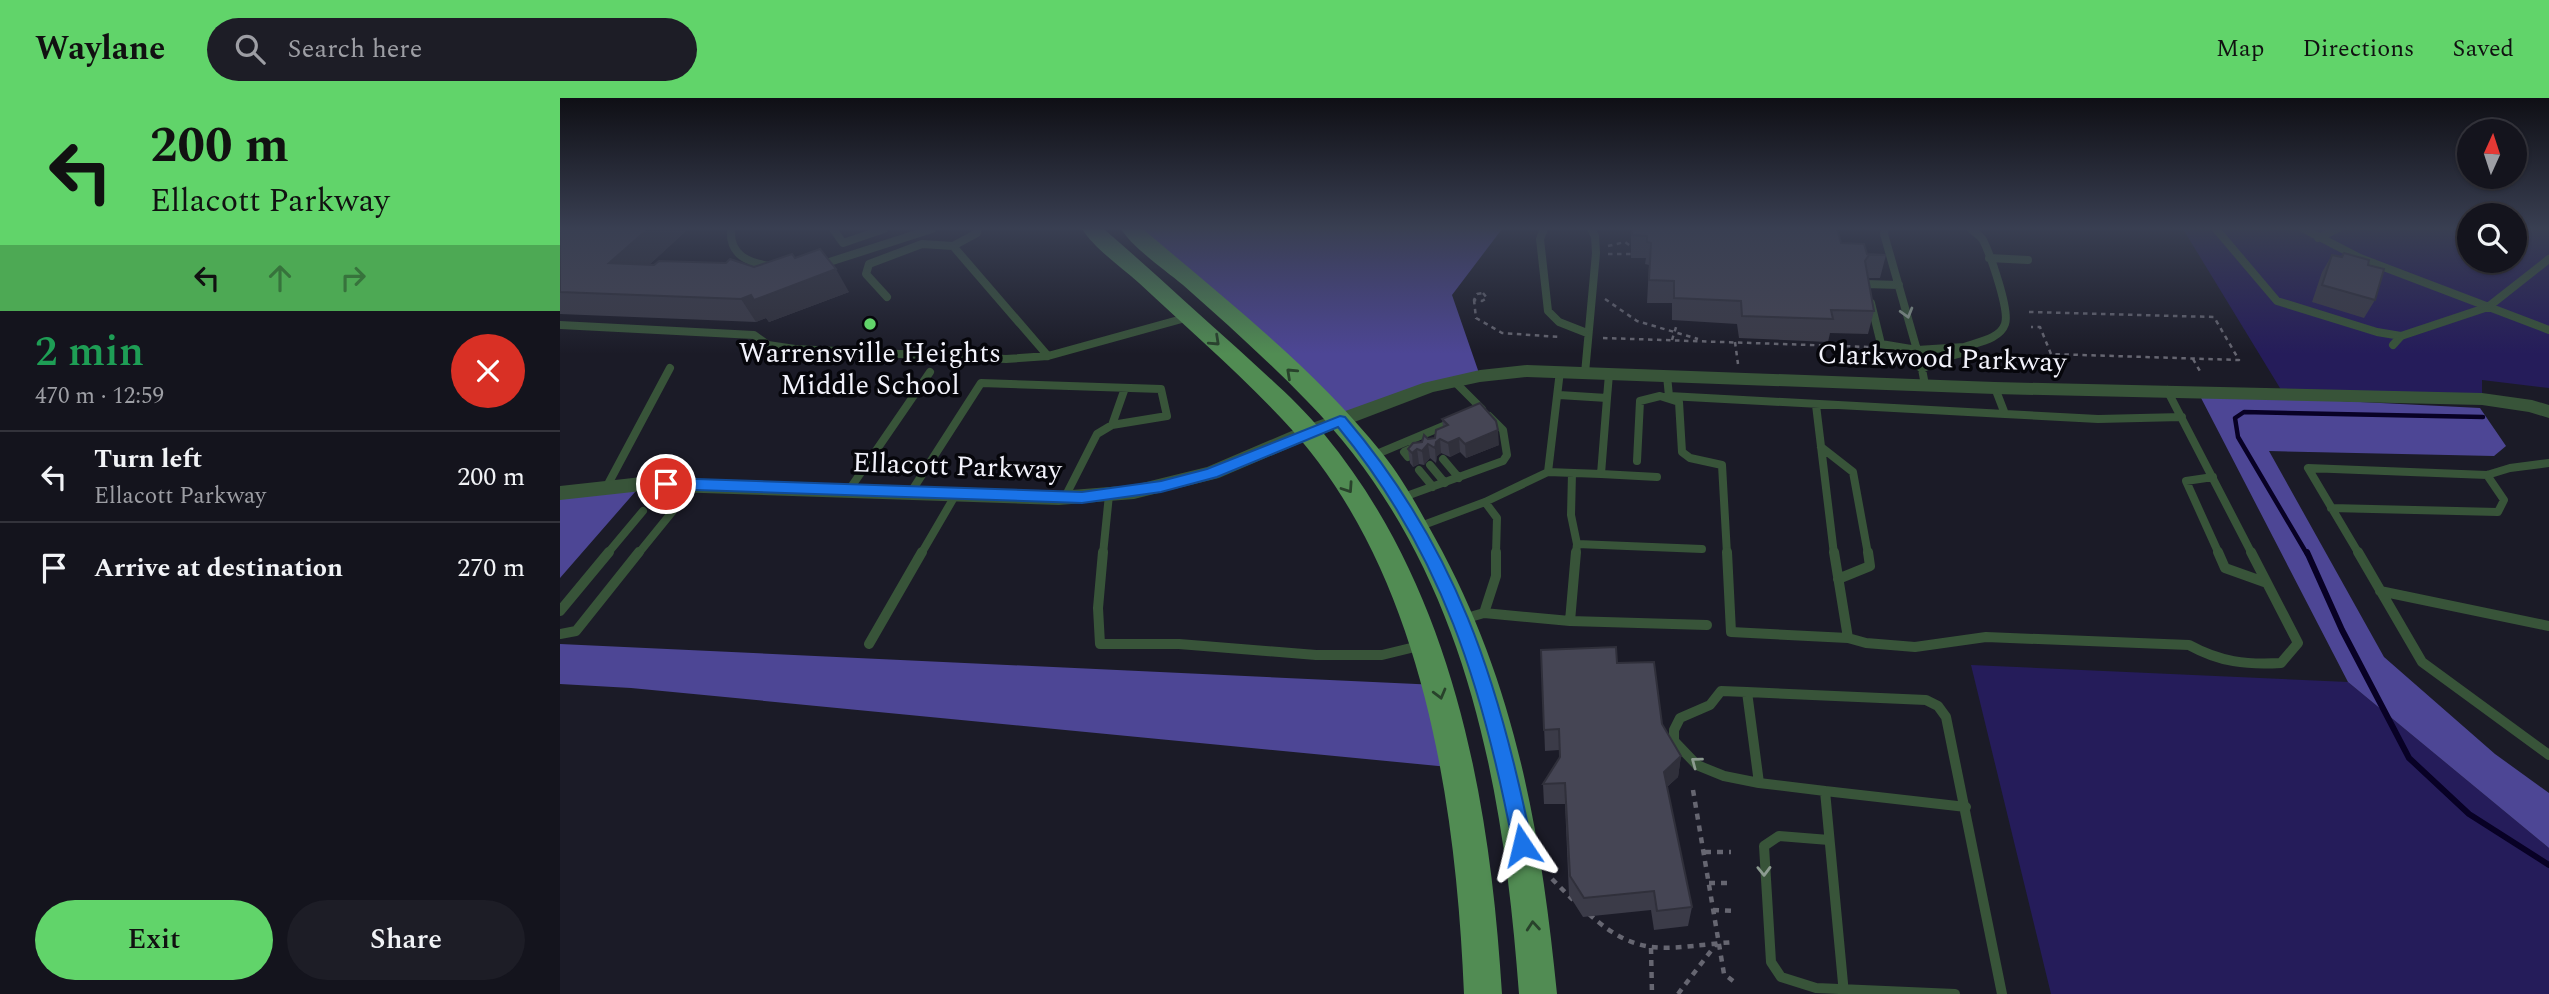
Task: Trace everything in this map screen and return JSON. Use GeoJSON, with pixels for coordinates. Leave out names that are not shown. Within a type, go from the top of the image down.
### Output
{"type":"FeatureCollection","features":[{"type":"Feature","properties":{"kind":"main road"},"geometry":{"type":"LineString","coordinates":[[1138,271],[1272,393],[1325,452],[1370,523],[1400,584],[1425,644],[1450,730],[1466,809],[1478,888],[1483,994]]}},
{"type":"Feature","properties":{"kind":"main road"},"geometry":{"type":"LineString","coordinates":[[1178,271],[1340,421],[1371,457],[1473,616],[1516,809],[1533,922],[1538,994]]}},
{"type":"Feature","properties":{"kind":"street","name":"Clarkwood Parkway"},"geometry":{"type":"LineString","coordinates":[[1340,421],[1417,391],[1454,381],[1527,371],[1667,376],[1924,377],[1995,388],[2482,399],[2532,406],[2549,412]]}},
{"type":"Feature","properties":{"kind":"street","name":"Ellacott Parkway"},"geometry":{"type":"LineString","coordinates":[[560,493],[607,486],[695,484],[1065,497],[1109,495],[1212,473],[1340,421]]}},
{"type":"Feature","properties":{"kind":"lane"},"geometry":{"type":"LineString","coordinates":[[867,271],[866,274],[887,297]]}},
{"type":"Feature","properties":{"kind":"lane"},"geometry":{"type":"LineString","coordinates":[[974,271],[1048,356]]}},
{"type":"Feature","properties":{"kind":"lane"},"geometry":{"type":"LineString","coordinates":[[1544,271],[1548,311],[1559,321],[1587,333]]}},
{"type":"Feature","properties":{"kind":"lane"},"geometry":{"type":"LineString","coordinates":[[1585,373],[1595,271]]}},
{"type":"Feature","properties":{"kind":"lane"},"geometry":{"type":"LineString","coordinates":[[1895,271],[1917,350]]}},
{"type":"Feature","properties":{"kind":"lane"},"geometry":{"type":"LineString","coordinates":[[1899,285],[1866,284],[1881,344],[1917,350],[1964,347],[1994,337],[2005,326],[2007,313],[1993,271]]}},
{"type":"Feature","properties":{"kind":"lane"},"geometry":{"type":"LineString","coordinates":[[2251,271],[2277,301],[2377,332],[2401,336],[2488,307],[2534,271]]}},
{"type":"Feature","properties":{"kind":"lane"},"geometry":{"type":"LineString","coordinates":[[2393,271],[2549,330]]}},
{"type":"Feature","properties":{"kind":"lane"},"geometry":{"type":"LineString","coordinates":[[560,325],[754,335],[768,345],[795,349],[1006,359],[1048,356],[1189,317]]}},
{"type":"Feature","properties":{"kind":"lane"},"geometry":{"type":"LineString","coordinates":[[2393,345],[2401,336]]}},
{"type":"Feature","properties":{"kind":"lane"},"geometry":{"type":"LineString","coordinates":[[1917,350],[1910,358],[1924,377],[1940,359],[1962,353],[1964,347]]}},
{"type":"Feature","properties":{"kind":"lane"},"geometry":{"type":"LineString","coordinates":[[607,486],[670,368]]}},
{"type":"Feature","properties":{"kind":"lane"},"geometry":{"type":"LineString","coordinates":[[1548,472],[1560,371]]}},
{"type":"Feature","properties":{"kind":"lane"},"geometry":{"type":"LineString","coordinates":[[849,490],[930,372]]}},
{"type":"Feature","properties":{"kind":"lane"},"geometry":{"type":"LineString","coordinates":[[1601,474],[1609,374]]}},
{"type":"Feature","properties":{"kind":"lane"},"geometry":{"type":"LineString","coordinates":[[1667,376],[1669,396]]}},
{"type":"Feature","properties":{"kind":"lane"},"geometry":{"type":"LineString","coordinates":[[1399,499],[1497,464],[1507,455],[1503,430],[1454,381]]}},
{"type":"Feature","properties":{"kind":"lane"},"geometry":{"type":"LineString","coordinates":[[911,492],[981,383],[1161,389],[1167,416],[1112,425],[1097,434],[1065,497]]}},
{"type":"Feature","properties":{"kind":"lane"},"geometry":{"type":"LineString","coordinates":[[1112,425],[1125,388]]}},
{"type":"Feature","properties":{"kind":"lane"},"geometry":{"type":"LineString","coordinates":[[1995,388],[2005,414]]}},
{"type":"Feature","properties":{"kind":"lane"},"geometry":{"type":"LineString","coordinates":[[1669,396],[1679,402],[1682,452],[1690,458],[1722,465],[1731,632],[1848,638],[1866,643],[1915,647],[1986,637],[2189,645],[2213,658],[2261,664],[2281,663],[2298,643],[2167,390]]}},
{"type":"Feature","properties":{"kind":"lane"},"geometry":{"type":"LineString","coordinates":[[1559,395],[1607,398]]}},
{"type":"Feature","properties":{"kind":"lane"},"geometry":{"type":"LineString","coordinates":[[1637,461],[1640,401],[1669,396],[2098,419],[2138,416],[2182,418]]}},
{"type":"Feature","properties":{"kind":"lane"},"geometry":{"type":"LineString","coordinates":[[1816,405],[1848,638]]}},
{"type":"Feature","properties":{"kind":"lane"},"geometry":{"type":"LineString","coordinates":[[1470,415],[1482,410]]}},
{"type":"Feature","properties":{"kind":"lane"},"geometry":{"type":"LineString","coordinates":[[1408,457],[1404,452],[1458,420]]}},
{"type":"Feature","properties":{"kind":"lane"},"geometry":{"type":"LineString","coordinates":[[1371,457],[1428,441]]}},
{"type":"Feature","properties":{"kind":"lane"},"geometry":{"type":"LineString","coordinates":[[1821,447],[1853,472],[1870,566],[1838,579]]}},
{"type":"Feature","properties":{"kind":"lane"},"geometry":{"type":"LineString","coordinates":[[1443,459],[1459,478]]}},
{"type":"Feature","properties":{"kind":"lane"},"geometry":{"type":"LineString","coordinates":[[2549,463],[2510,468],[2487,475],[2308,468],[2422,662],[2549,755]]}},
{"type":"Feature","properties":{"kind":"lane"},"geometry":{"type":"LineString","coordinates":[[1430,465],[1445,483]]}},
{"type":"Feature","properties":{"kind":"lane"},"geometry":{"type":"LineString","coordinates":[[1419,470],[1433,487]]}},
{"type":"Feature","properties":{"kind":"lane"},"geometry":{"type":"LineString","coordinates":[[1416,527],[1485,502],[1548,472],[1657,477]]}},
{"type":"Feature","properties":{"kind":"lane"},"geometry":{"type":"LineString","coordinates":[[1570,621],[1577,544],[1570,515],[1572,473]]}},
{"type":"Feature","properties":{"kind":"lane"},"geometry":{"type":"LineString","coordinates":[[2331,508],[2498,512],[2504,500],[2487,475]]}},
{"type":"Feature","properties":{"kind":"lane"},"geometry":{"type":"LineString","coordinates":[[2213,477],[2186,481],[2225,568],[2267,583]]}},
{"type":"Feature","properties":{"kind":"lane"},"geometry":{"type":"LineString","coordinates":[[560,634],[576,631],[695,484]]}},
{"type":"Feature","properties":{"kind":"lane"},"geometry":{"type":"LineString","coordinates":[[869,644],[956,494]]}},
{"type":"Feature","properties":{"kind":"lane"},"geometry":{"type":"LineString","coordinates":[[1109,495],[1098,608],[1100,644],[1179,644],[1316,655],[1382,655],[1425,644]]}},
{"type":"Feature","properties":{"kind":"lane"},"geometry":{"type":"LineString","coordinates":[[1485,502],[1497,518],[1496,576],[1473,616],[1707,625]]}},
{"type":"Feature","properties":{"kind":"lane"},"geometry":{"type":"LineString","coordinates":[[560,611],[643,511]]}},
{"type":"Feature","properties":{"kind":"lane"},"geometry":{"type":"LineString","coordinates":[[1577,544],[1702,549]]}},
{"type":"Feature","properties":{"kind":"lane"},"geometry":{"type":"LineString","coordinates":[[2380,591],[2549,626]]}},
{"type":"Feature","properties":{"kind":"lane"},"geometry":{"type":"LineString","coordinates":[[1966,807],[1759,783],[1724,776],[1697,765],[1674,741],[1674,727],[1682,715],[1710,705],[1721,691],[1889,696],[1926,700],[1938,706],[1946,717],[1966,807],[2002,994]]}},
{"type":"Feature","properties":{"kind":"lane"},"geometry":{"type":"LineString","coordinates":[[1747,692],[1759,783]]}},
{"type":"Feature","properties":{"kind":"lane"},"geometry":{"type":"LineString","coordinates":[[1825,791],[1843,992]]}},
{"type":"Feature","properties":{"kind":"lane"},"geometry":{"type":"LineString","coordinates":[[1829,840],[1779,836],[1764,846],[1770,962],[1781,977],[1816,988],[1843,992],[1955,994]]}},
{"type":"Feature","properties":{"kind":"path"},"geometry":{"type":"LineString","coordinates":[[1605,299],[1622,315],[1654,328],[1707,341]]}},
{"type":"Feature","properties":{"kind":"path"},"geometry":{"type":"LineString","coordinates":[[1473,300],[1476,318],[1502,333],[1560,337]]}},
{"type":"Feature","properties":{"kind":"path"},"geometry":{"type":"LineString","coordinates":[[2029,312],[2214,317],[2239,360],[2051,354],[2040,327],[2031,327]]}},
{"type":"Feature","properties":{"kind":"path"},"geometry":{"type":"LineString","coordinates":[[1672,340],[1676,324]]}},
{"type":"Feature","properties":{"kind":"path"},"geometry":{"type":"LineString","coordinates":[[1603,338],[1873,347]]}},
{"type":"Feature","properties":{"kind":"path"},"geometry":{"type":"LineString","coordinates":[[1735,342],[1738,368]]}},
{"type":"Feature","properties":{"kind":"path"},"geometry":{"type":"LineString","coordinates":[[2193,359],[2201,373]]}},
{"type":"Feature","properties":{"kind":"path"},"geometry":{"type":"LineString","coordinates":[[1693,790],[1724,974],[1737,984]]}},
{"type":"Feature","properties":{"kind":"path"},"geometry":{"type":"LineString","coordinates":[[1705,852],[1731,852]]}},
{"type":"Feature","properties":{"kind":"path"},"geometry":{"type":"LineString","coordinates":[[1552,879],[1602,926],[1628,941],[1651,948],[1735,942]]}},
{"type":"Feature","properties":{"kind":"path"},"geometry":{"type":"LineString","coordinates":[[1709,883],[1732,883]]}},
{"type":"Feature","properties":{"kind":"path"},"geometry":{"type":"LineString","coordinates":[[1713,910],[1734,911]]}},
{"type":"Feature","properties":{"kind":"path"},"geometry":{"type":"LineString","coordinates":[[1678,994],[1717,943]]}},
{"type":"Feature","properties":{"kind":"path"},"geometry":{"type":"LineString","coordinates":[[1651,948],[1652,994]]}},
{"type":"Feature","properties":{"kind":"shaded area"},"geometry":{"type":"Polygon","coordinates":[[[1178,271],[1470,271],[1452,295],[1480,376],[1340,420],[1178,271]]]}},
{"type":"Feature","properties":{"kind":"shaded area"},"geometry":{"type":"Polygon","coordinates":[[[2208,271],[2527,273],[2527,271],[2549,271],[2549,388],[2482,380],[2482,399],[2283,393],[2208,271]]]}},
{"type":"Feature","properties":{"kind":"shaded area"},"geometry":{"type":"Polygon","coordinates":[[[2199,394],[2480,408],[2506,446],[2494,456],[2269,451],[2384,657],[2495,754],[2549,793],[2549,848],[2348,682],[2199,394]]]}},
{"type":"Feature","properties":{"kind":"shaded area"},"geometry":{"type":"Polygon","coordinates":[[[642,484],[560,578],[560,493],[642,484]]]}},
{"type":"Feature","properties":{"kind":"shaded area"},"geometry":{"type":"Polygon","coordinates":[[[560,644],[1438,685],[1459,768],[631,688],[560,684],[560,644]]]}},
{"type":"Feature","properties":{"kind":"shaded area"},"geometry":{"type":"Polygon","coordinates":[[[1971,665],[2348,682],[2549,848],[2549,994],[2051,994],[1971,665]]]}},
{"type":"Feature","properties":{"kind":"building"},"geometry":{"type":"Polygon","coordinates":[[[560,271],[831,271],[754,300],[751,295],[741,299],[560,292],[560,271]]]}},
{"type":"Feature","properties":{"kind":"building"},"geometry":{"type":"Polygon","coordinates":[[[1649,271],[1867,271],[1874,311],[1831,310],[1833,319],[1742,316],[1741,301],[1674,298],[1674,281],[1649,280],[1649,271]]]}},
{"type":"Feature","properties":{"kind":"building"},"geometry":{"type":"Polygon","coordinates":[[[2327,271],[2383,271],[2375,300],[2322,285],[2327,271]]]}},
{"type":"Feature","properties":{"kind":"building"},"geometry":{"type":"Polygon","coordinates":[[[1480,403],[1496,421],[1498,430],[1465,444],[1459,438],[1448,443],[1440,439],[1435,448],[1428,444],[1422,451],[1417,449],[1412,453],[1408,449],[1413,443],[1422,442],[1424,435],[1428,439],[1435,438],[1436,430],[1448,425],[1442,419],[1480,403]]]}},
{"type":"Feature","properties":{"kind":"building"},"geometry":{"type":"Polygon","coordinates":[[[1616,647],[1617,663],[1654,662],[1662,724],[1681,756],[1664,772],[1692,907],[1657,911],[1654,891],[1584,898],[1570,876],[1565,783],[1543,784],[1560,757],[1559,729],[1544,730],[1541,650],[1616,647]]]}},
{"type":"Feature","properties":{"kind":"waterway"},"geometry":{"type":"LineString","coordinates":[[2307,554],[2238,437],[2235,418],[2244,412],[2483,417]]}},
{"type":"Feature","properties":{"kind":"waterway"},"geometry":{"type":"LineString","coordinates":[[2307,552],[2342,630],[2409,758],[2469,814],[2549,865]]}},
{"type":"Feature","properties":{"kind":"place","name":"Warrensville Heights Middle School"},"geometry":{"type":"Point","coordinates":[870,324]}},
{"type":"Feature","properties":{"kind":"route"},"geometry":{"type":"LineString","coordinates":[[666,484],[1082,497],[1134,492],[1212,473],[1340,421],[1374,461],[1404,506],[1432,555],[1461,619],[1480,665],[1490,700],[1508,768],[1522,845]]}}]}
